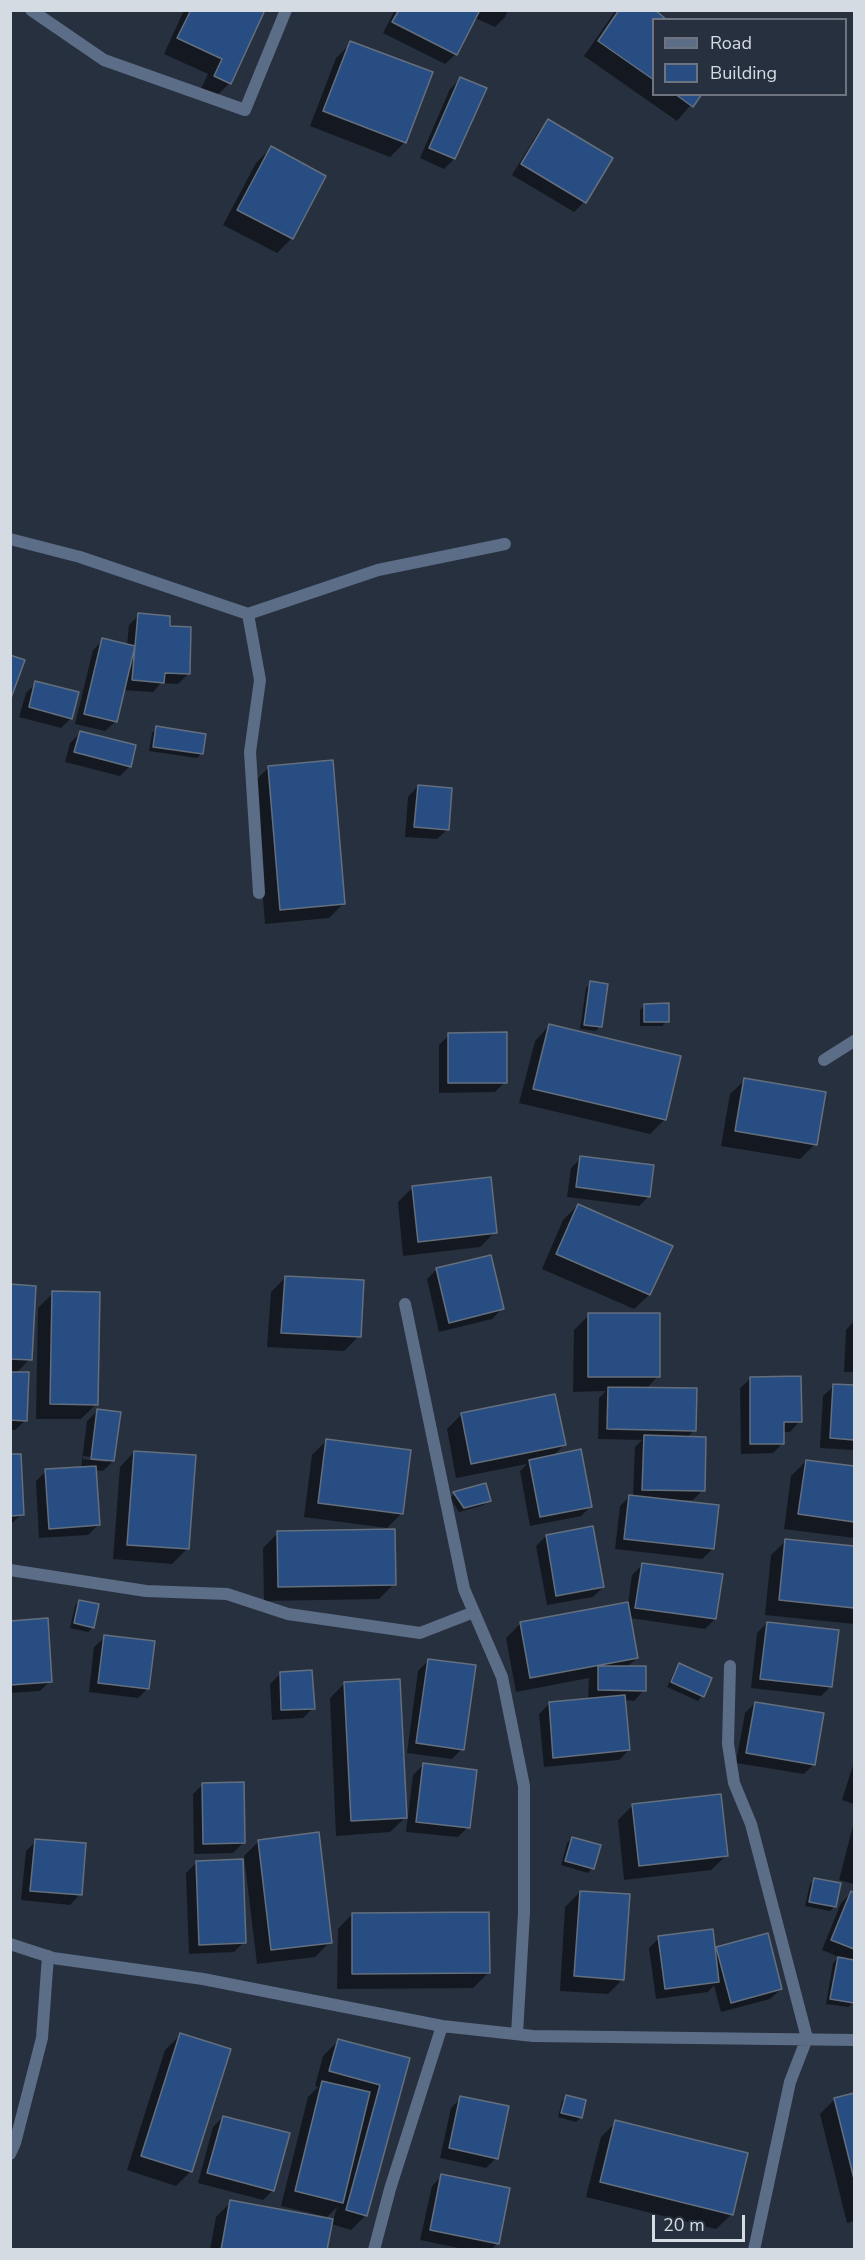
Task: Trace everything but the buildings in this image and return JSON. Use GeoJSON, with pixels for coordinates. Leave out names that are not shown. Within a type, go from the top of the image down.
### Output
{"type":"FeatureCollection","features":[{"type":"Feature","properties":{"kind":"street"},"geometry":{"type":"LineString","coordinates":[[31,10],[104,60],[245,110],[286,10]]}},
{"type":"Feature","properties":{"kind":"street"},"geometry":{"type":"LineString","coordinates":[[10,539],[80,557],[248,614],[378,570],[505,544]]}},
{"type":"Feature","properties":{"kind":"street"},"geometry":{"type":"LineString","coordinates":[[248,614],[260,680],[250,752],[259,893]]}},
{"type":"Feature","properties":{"kind":"street"},"geometry":{"type":"LineString","coordinates":[[824,1060],[855,1041]]}},
{"type":"Feature","properties":{"kind":"street"},"geometry":{"type":"LineString","coordinates":[[405,1304],[464,1589],[502,1677],[524,1786],[524,1913],[517,2034]]}},
{"type":"Feature","properties":{"kind":"street"},"geometry":{"type":"LineString","coordinates":[[10,1570],[146,1591],[226,1594],[288,1614],[420,1633],[474,1612]]}},
{"type":"Feature","properties":{"kind":"street"},"geometry":{"type":"LineString","coordinates":[[730,1666],[728,1744],[734,1783],[751,1824],[807,2038],[790,2082],[754,2250]]}},
{"type":"Feature","properties":{"kind":"street"},"geometry":{"type":"LineString","coordinates":[[10,1944],[48,1956],[202,1979],[442,2026],[533,2036],[855,2040]]}},
{"type":"Feature","properties":{"kind":"street"},"geometry":{"type":"LineString","coordinates":[[10,2154],[15,2143],[42,2038],[48,1956]]}},
{"type":"Feature","properties":{"kind":"street"},"geometry":{"type":"LineString","coordinates":[[374,2250],[390,2189],[442,2026]]}}]}
